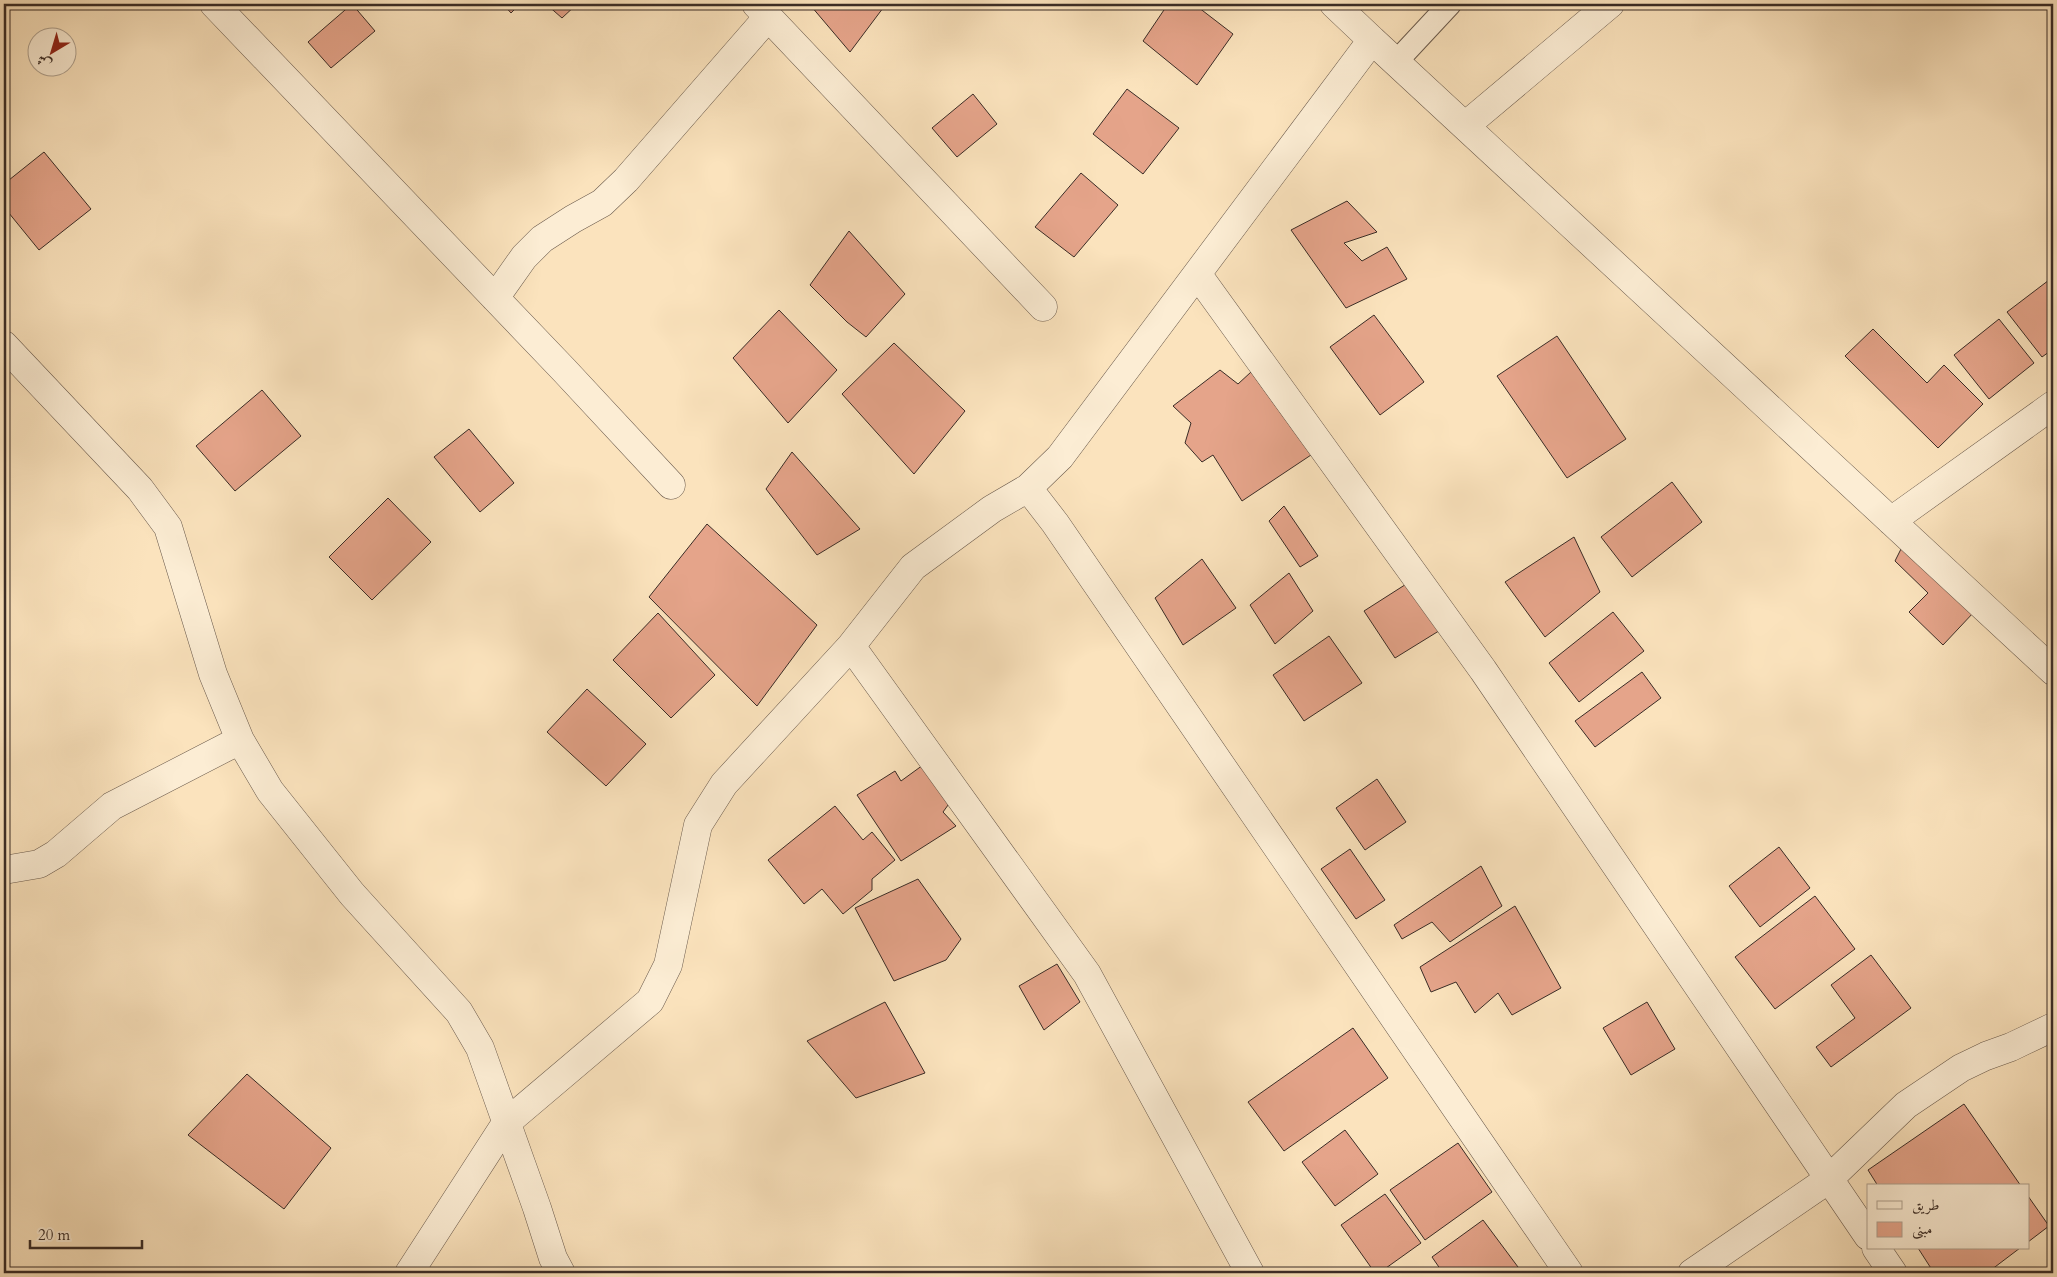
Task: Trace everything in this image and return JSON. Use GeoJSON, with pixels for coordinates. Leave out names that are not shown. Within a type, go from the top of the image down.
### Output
{"type":"FeatureCollection","features":[{"type":"Feature","properties":{"kind":"street"},"geometry":{"type":"LineString","coordinates":[[214,4],[671,485]]}},
{"type":"Feature","properties":{"kind":"street"},"geometry":{"type":"LineString","coordinates":[[1334,4],[2053,671]]}},
{"type":"Feature","properties":{"kind":"street"},"geometry":{"type":"LineString","coordinates":[[1465,126],[1610,4]]}},
{"type":"Feature","properties":{"kind":"street"},"geometry":{"type":"LineString","coordinates":[[495,298],[524,257],[542,239],[573,218],[602,203],[626,180],[762,10],[1042,306]]}},
{"type":"Feature","properties":{"kind":"street"},"geometry":{"type":"LineString","coordinates":[[409,1273],[506,1123],[650,1001],[668,965],[698,824],[724,784],[850,646],[913,567],[992,510],[1028,488],[1060,457],[1372,40]]}},
{"type":"Feature","properties":{"kind":"street"},"geometry":{"type":"LineString","coordinates":[[1198,275],[1483,670],[1867,1235]]}},
{"type":"Feature","properties":{"kind":"street"},"geometry":{"type":"LineString","coordinates":[[4,345],[140,489],[168,527],[214,674],[240,740],[270,792],[352,894],[459,1012],[480,1048],[553,1258],[561,1273]]}},
{"type":"Feature","properties":{"kind":"street"},"geometry":{"type":"LineString","coordinates":[[1891,521],[2053,405]]}},
{"type":"Feature","properties":{"kind":"street"},"geometry":{"type":"LineString","coordinates":[[1028,488],[1055,523],[1569,1273]]}},
{"type":"Feature","properties":{"kind":"street"},"geometry":{"type":"LineString","coordinates":[[850,646],[1087,974],[1250,1273]]}},
{"type":"Feature","properties":{"kind":"street"},"geometry":{"type":"LineString","coordinates":[[4,870],[40,864],[56,854],[112,806],[240,740]]}},
{"type":"Feature","properties":{"kind":"street"},"geometry":{"type":"LineString","coordinates":[[1692,1273],[1830,1180],[1906,1105],[1961,1068],[2053,1027]]}},
{"type":"Feature","properties":{"kind":"street"},"geometry":{"type":"LineString","coordinates":[[1877,1250],[1893,1273]]}},
{"type":"Feature","properties":{"kind":"lane"},"geometry":{"type":"LineString","coordinates":[[1396,62],[1450,4]]}},
{"type":"Feature","properties":{"kind":"building"},"geometry":{"type":"Polygon","coordinates":[[[352,4],[375,31],[331,68],[308,42],[352,4]]]}},
{"type":"Feature","properties":{"kind":"building"},"geometry":{"type":"Polygon","coordinates":[[[503,4],[520,4],[511,13],[503,4]]]}},
{"type":"Feature","properties":{"kind":"building"},"geometry":{"type":"Polygon","coordinates":[[[546,4],[577,4],[562,18],[546,4]]]}},
{"type":"Feature","properties":{"kind":"building"},"geometry":{"type":"Polygon","coordinates":[[[813,4],[886,4],[850,52],[811,6],[813,4]]]}},
{"type":"Feature","properties":{"kind":"building"},"geometry":{"type":"Polygon","coordinates":[[[1168,4],[1194,4],[1233,34],[1197,85],[1143,41],[1168,4]]]}},
{"type":"Feature","properties":{"kind":"building"},"geometry":{"type":"Polygon","coordinates":[[[1127,89],[1179,128],[1143,174],[1093,134],[1127,89]]]}},
{"type":"Feature","properties":{"kind":"building"},"geometry":{"type":"Polygon","coordinates":[[[973,94],[997,124],[957,157],[932,128],[973,94]]]}},
{"type":"Feature","properties":{"kind":"building"},"geometry":{"type":"Polygon","coordinates":[[[44,152],[91,209],[39,250],[4,207],[4,184],[44,152]]]}},
{"type":"Feature","properties":{"kind":"building"},"geometry":{"type":"Polygon","coordinates":[[[1081,173],[1118,205],[1074,257],[1035,227],[1081,173]]]}},
{"type":"Feature","properties":{"kind":"building"},"geometry":{"type":"Polygon","coordinates":[[[1347,201],[1377,232],[1344,243],[1362,261],[1387,247],[1407,279],[1346,308],[1291,230],[1347,201]]]}},
{"type":"Feature","properties":{"kind":"building"},"geometry":{"type":"Polygon","coordinates":[[[849,231],[905,294],[866,337],[847,322],[810,285],[849,231]]]}},
{"type":"Feature","properties":{"kind":"building"},"geometry":{"type":"Polygon","coordinates":[[[2053,277],[2053,349],[2042,357],[2007,312],[2053,277]]]}},
{"type":"Feature","properties":{"kind":"building"},"geometry":{"type":"Polygon","coordinates":[[[779,310],[837,370],[788,423],[733,358],[779,310]]]}},
{"type":"Feature","properties":{"kind":"building"},"geometry":{"type":"Polygon","coordinates":[[[1374,315],[1424,382],[1380,415],[1330,347],[1374,315]]]}},
{"type":"Feature","properties":{"kind":"building"},"geometry":{"type":"Polygon","coordinates":[[[1999,319],[2034,363],[1989,399],[1954,355],[1999,319]]]}},
{"type":"Feature","properties":{"kind":"building"},"geometry":{"type":"Polygon","coordinates":[[[1873,329],[1927,383],[1944,365],[1983,404],[1938,448],[1845,356],[1873,329]]]}},
{"type":"Feature","properties":{"kind":"building"},"geometry":{"type":"Polygon","coordinates":[[[1557,336],[1626,439],[1567,478],[1497,376],[1557,336]]]}},
{"type":"Feature","properties":{"kind":"building"},"geometry":{"type":"Polygon","coordinates":[[[894,343],[965,411],[914,474],[842,394],[894,343]]]}},
{"type":"Feature","properties":{"kind":"building"},"geometry":{"type":"Polygon","coordinates":[[[1220,370],[1238,384],[1251,372],[1311,455],[1242,501],[1213,455],[1202,462],[1185,443],[1191,423],[1173,406],[1220,370]]]}},
{"type":"Feature","properties":{"kind":"building"},"geometry":{"type":"Polygon","coordinates":[[[262,390],[301,436],[235,491],[196,446],[262,390]]]}},
{"type":"Feature","properties":{"kind":"building"},"geometry":{"type":"Polygon","coordinates":[[[469,429],[514,483],[480,512],[434,457],[469,429]]]}},
{"type":"Feature","properties":{"kind":"building"},"geometry":{"type":"Polygon","coordinates":[[[792,452],[860,529],[817,555],[766,489],[792,452]]]}},
{"type":"Feature","properties":{"kind":"building"},"geometry":{"type":"Polygon","coordinates":[[[1672,482],[1702,522],[1632,577],[1601,537],[1672,482]]]}},
{"type":"Feature","properties":{"kind":"building"},"geometry":{"type":"Polygon","coordinates":[[[388,498],[431,542],[372,600],[329,557],[388,498]]]}},
{"type":"Feature","properties":{"kind":"building"},"geometry":{"type":"Polygon","coordinates":[[[1284,506],[1318,556],[1300,567],[1269,521],[1284,506]]]}},
{"type":"Feature","properties":{"kind":"building"},"geometry":{"type":"Polygon","coordinates":[[[707,524],[817,625],[757,706],[649,597],[707,524]]]}},
{"type":"Feature","properties":{"kind":"building"},"geometry":{"type":"Polygon","coordinates":[[[1574,537],[1600,592],[1545,637],[1505,582],[1574,537]]]}},
{"type":"Feature","properties":{"kind":"building"},"geometry":{"type":"Polygon","coordinates":[[[1904,543],[1974,612],[1943,645],[1909,612],[1928,593],[1895,561],[1904,543]]]}},
{"type":"Feature","properties":{"kind":"building"},"geometry":{"type":"Polygon","coordinates":[[[1202,559],[1236,608],[1183,645],[1155,598],[1202,559]]]}},
{"type":"Feature","properties":{"kind":"building"},"geometry":{"type":"Polygon","coordinates":[[[1289,573],[1313,611],[1275,644],[1250,605],[1289,573]]]}},
{"type":"Feature","properties":{"kind":"building"},"geometry":{"type":"Polygon","coordinates":[[[1411,581],[1442,629],[1395,658],[1364,611],[1411,581]]]}},
{"type":"Feature","properties":{"kind":"building"},"geometry":{"type":"Polygon","coordinates":[[[1613,612],[1644,651],[1579,702],[1549,663],[1613,612]]]}},
{"type":"Feature","properties":{"kind":"building"},"geometry":{"type":"Polygon","coordinates":[[[658,613],[715,675],[671,718],[613,660],[658,613]]]}},
{"type":"Feature","properties":{"kind":"building"},"geometry":{"type":"Polygon","coordinates":[[[1329,636],[1362,683],[1304,721],[1273,675],[1329,636]]]}},
{"type":"Feature","properties":{"kind":"building"},"geometry":{"type":"Polygon","coordinates":[[[1642,672],[1661,698],[1595,747],[1575,721],[1642,672]]]}},
{"type":"Feature","properties":{"kind":"building"},"geometry":{"type":"Polygon","coordinates":[[[587,689],[646,744],[606,786],[547,732],[587,689]]]}},
{"type":"Feature","properties":{"kind":"building"},"geometry":{"type":"Polygon","coordinates":[[[923,765],[951,801],[943,812],[956,826],[901,861],[857,795],[895,771],[901,781],[923,765]]]}},
{"type":"Feature","properties":{"kind":"building"},"geometry":{"type":"Polygon","coordinates":[[[1377,779],[1406,822],[1365,850],[1336,808],[1377,779]]]}},
{"type":"Feature","properties":{"kind":"building"},"geometry":{"type":"Polygon","coordinates":[[[835,806],[863,840],[872,832],[895,860],[872,879],[872,890],[843,914],[822,889],[804,904],[768,860],[835,806]]]}},
{"type":"Feature","properties":{"kind":"building"},"geometry":{"type":"Polygon","coordinates":[[[1779,847],[1810,888],[1760,927],[1729,886],[1779,847]]]}},
{"type":"Feature","properties":{"kind":"building"},"geometry":{"type":"Polygon","coordinates":[[[1350,849],[1385,900],[1356,919],[1321,869],[1350,849]]]}},
{"type":"Feature","properties":{"kind":"building"},"geometry":{"type":"Polygon","coordinates":[[[1481,866],[1502,906],[1450,942],[1432,922],[1402,939],[1394,925],[1481,866]]]}},
{"type":"Feature","properties":{"kind":"building"},"geometry":{"type":"Polygon","coordinates":[[[918,879],[961,939],[946,960],[894,981],[855,908],[918,879]]]}},
{"type":"Feature","properties":{"kind":"building"},"geometry":{"type":"Polygon","coordinates":[[[1815,896],[1855,949],[1775,1009],[1735,957],[1815,896]]]}},
{"type":"Feature","properties":{"kind":"building"},"geometry":{"type":"Polygon","coordinates":[[[1515,906],[1561,988],[1512,1015],[1498,993],[1475,1013],[1456,982],[1431,992],[1420,967],[1515,906]]]}},
{"type":"Feature","properties":{"kind":"building"},"geometry":{"type":"Polygon","coordinates":[[[1871,955],[1911,1008],[1831,1067],[1816,1047],[1855,1018],[1831,985],[1871,955]]]}},
{"type":"Feature","properties":{"kind":"building"},"geometry":{"type":"Polygon","coordinates":[[[1057,964],[1080,1002],[1044,1030],[1019,986],[1057,964]]]}},
{"type":"Feature","properties":{"kind":"building"},"geometry":{"type":"Polygon","coordinates":[[[885,1002],[925,1073],[856,1098],[807,1041],[885,1002]]]}},
{"type":"Feature","properties":{"kind":"building"},"geometry":{"type":"Polygon","coordinates":[[[1647,1002],[1675,1049],[1631,1075],[1603,1028],[1647,1002]]]}},
{"type":"Feature","properties":{"kind":"building"},"geometry":{"type":"Polygon","coordinates":[[[1353,1028],[1388,1078],[1284,1151],[1248,1102],[1353,1028]]]}},
{"type":"Feature","properties":{"kind":"building"},"geometry":{"type":"Polygon","coordinates":[[[247,1074],[331,1148],[284,1209],[188,1135],[247,1074]]]}},
{"type":"Feature","properties":{"kind":"building"},"geometry":{"type":"Polygon","coordinates":[[[1964,1104],[2020,1184],[1877,1184],[1868,1170],[1964,1104]]]}},
{"type":"Feature","properties":{"kind":"building"},"geometry":{"type":"Polygon","coordinates":[[[1345,1130],[1378,1174],[1335,1206],[1302,1162],[1345,1130]]]}},
{"type":"Feature","properties":{"kind":"building"},"geometry":{"type":"Polygon","coordinates":[[[1458,1143],[1492,1192],[1425,1240],[1390,1190],[1458,1143]]]}},
{"type":"Feature","properties":{"kind":"building"},"geometry":{"type":"Polygon","coordinates":[[[1385,1194],[1421,1243],[1379,1273],[1375,1273],[1341,1225],[1385,1194]]]}},
{"type":"Feature","properties":{"kind":"building"},"geometry":{"type":"Polygon","coordinates":[[[2030,1199],[2049,1226],[2030,1240],[2030,1199]]]}},
{"type":"Feature","properties":{"kind":"building"},"geometry":{"type":"Polygon","coordinates":[[[1483,1220],[1518,1267],[1509,1273],[1443,1273],[1432,1257],[1483,1220]]]}},
{"type":"Feature","properties":{"kind":"building"},"geometry":{"type":"Polygon","coordinates":[[[1919,1250],[2017,1250],[1987,1273],[1934,1273],[1919,1250]]]}}]}
